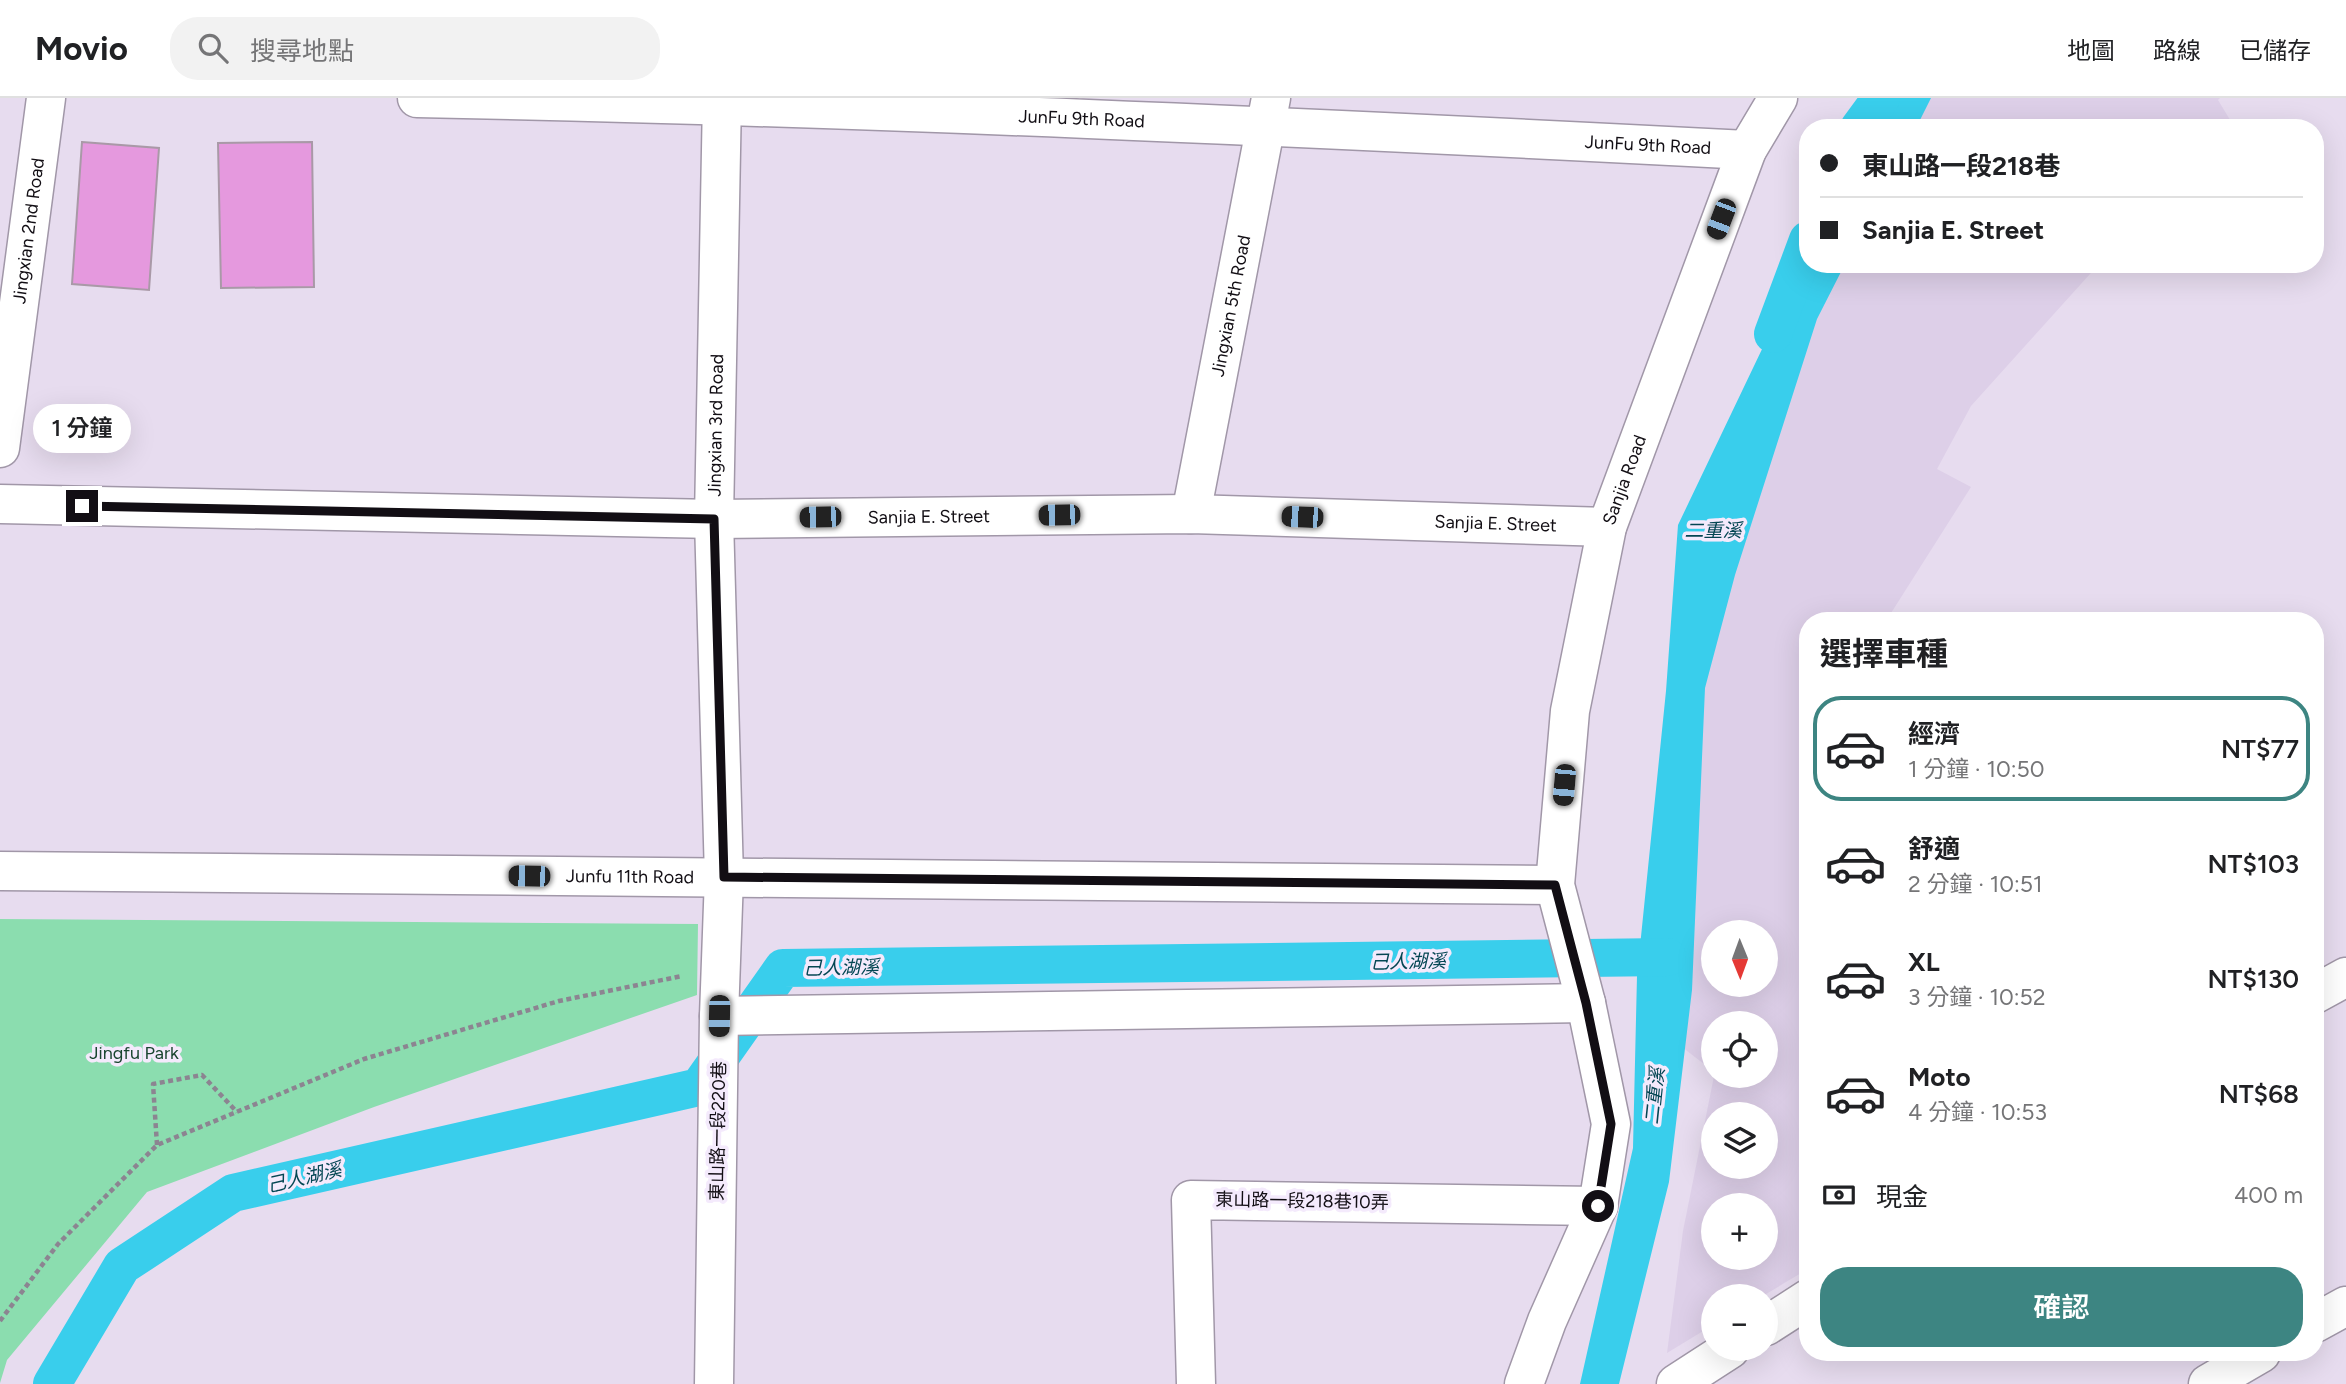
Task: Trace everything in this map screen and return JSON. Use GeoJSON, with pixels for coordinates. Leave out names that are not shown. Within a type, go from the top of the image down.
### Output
{"type":"FeatureCollection","features":[{"type":"Feature","properties":{"kind":"street","name":"Jingxian 2nd Road"},"geometry":{"type":"LineString","coordinates":[[0,448],[46,98]]}},
{"type":"Feature","properties":{"kind":"street","name":"JunFu 9th Road"},"geometry":{"type":"LineString","coordinates":[[417,98],[1269,112],[1747,150]]}},
{"type":"Feature","properties":{"kind":"street","name":"Sanjia Road"},"geometry":{"type":"LineString","coordinates":[[1524,1384],[1547,1321],[1598,1206],[1611,1124],[1586,1003],[1555,885],[1570,710],[1607,527],[1747,150],[1779,98]]}},
{"type":"Feature","properties":{"kind":"street","name":"Jingxian 3rd Road"},"geometry":{"type":"LineString","coordinates":[[722,101],[714,519],[724,877]]}},
{"type":"Feature","properties":{"kind":"street","name":"Jingxian 5th Road"},"geometry":{"type":"LineString","coordinates":[[1191,514],[1269,112]]}},
{"type":"Feature","properties":{"kind":"street","name":"Sanjia E. Street"},"geometry":{"type":"LineString","coordinates":[[0,504],[714,519],[1191,514],[1607,527]]}},
{"type":"Feature","properties":{"kind":"street","name":"Junfu 11th Road"},"geometry":{"type":"LineString","coordinates":[[0,871],[1555,885]]}},
{"type":"Feature","properties":{"kind":"street","name":"東山路一段220巷"},"geometry":{"type":"LineString","coordinates":[[714,1384],[719,1016],[724,877]]}},
{"type":"Feature","properties":{"kind":"street"},"geometry":{"type":"LineString","coordinates":[[2324,989],[2346,977]]}},
{"type":"Feature","properties":{"kind":"street"},"geometry":{"type":"LineString","coordinates":[[719,1016],[1586,1003]]}},
{"type":"Feature","properties":{"kind":"street","name":"東山路一段218巷10弄"},"geometry":{"type":"LineString","coordinates":[[1196,1384],[1191,1200],[1598,1206]]}},
{"type":"Feature","properties":{"kind":"street"},"geometry":{"type":"LineString","coordinates":[[1778,1318],[1799,1305]]}},
{"type":"Feature","properties":{"kind":"street"},"geometry":{"type":"LineString","coordinates":[[2324,1318],[2346,1306]]}},
{"type":"Feature","properties":{"kind":"street"},"geometry":{"type":"LineString","coordinates":[[1676,1384],[1711,1361]]}},
{"type":"Feature","properties":{"kind":"street"},"geometry":{"type":"LineString","coordinates":[[2208,1384],[2256,1362]]}},
{"type":"Feature","properties":{"kind":"path"},"geometry":{"type":"LineString","coordinates":[[0,1321],[58,1244],[157,1145],[364,1059],[559,1001],[721,968]]}},
{"type":"Feature","properties":{"kind":"path"},"geometry":{"type":"LineString","coordinates":[[157,1145],[153,1084],[202,1075],[237,1112]]}},
{"type":"Feature","properties":{"kind":"shaded area"},"geometry":{"type":"Polygon","coordinates":[[[1899,98],[2220,98],[2218,100],[2230,119],[1888,119],[1899,98]]]}},
{"type":"Feature","properties":{"kind":"shaded area"},"geometry":{"type":"Polygon","coordinates":[[[1815,273],[2091,273],[1971,406],[1937,469],[1971,487],[1892,612],[1799,612],[1799,1274],[1778,1287],[1778,1284],[1701,1284],[1701,1332],[1667,1353],[1683,1231],[1701,1141],[1701,1179],[1778,1179],[1778,1102],[1709,1102],[1712,1088],[1778,1088],[1778,1011],[1701,1011],[1701,1062],[1660,1030],[1669,709],[1815,273]]]}},
{"type":"Feature","properties":{"kind":"green space","name":"Jingfu Park"},"geometry":{"type":"Polygon","coordinates":[[[0,919],[698,924],[697,995],[374,1107],[147,1192],[7,1360],[0,1383],[0,919]]]}},
{"type":"Feature","properties":{"kind":"water"},"geometry":{"type":"Polygon","coordinates":[[[1887,98],[1931,98],[1920,119],[1876,119],[1887,98]]]}},
{"type":"Feature","properties":{"kind":"water","name":"二重溪"},"geometry":{"type":"Polygon","coordinates":[[[1799,272],[1840,273],[1817,319],[1735,575],[1705,688],[1692,990],[1669,1182],[1619,1384],[1580,1384],[1633,1148],[1637,976],[1666,691],[1678,525],[1799,272]]]}},
{"type":"Feature","properties":{"kind":"building"},"geometry":{"type":"Polygon","coordinates":[[[82,142],[159,148],[149,290],[72,284],[82,142]]]}},
{"type":"Feature","properties":{"kind":"building"},"geometry":{"type":"Polygon","coordinates":[[[312,142],[314,287],[221,288],[218,143],[312,142]]]}},
{"type":"Feature","properties":{"kind":"waterway","name":"二重溪"},"geometry":{"type":"LineString","coordinates":[[1866,119],[1881,98]]}},
{"type":"Feature","properties":{"kind":"waterway","name":"二重溪"},"geometry":{"type":"LineString","coordinates":[[1773,334],[1799,264]]}},
{"type":"Feature","properties":{"kind":"waterway","name":"己人湖溪"},"geometry":{"type":"LineString","coordinates":[[52,1384],[122,1266],[233,1193],[699,1087],[783,968],[1667,957]]}},
{"type":"Feature","properties":{"kind":"route"},"geometry":{"type":"LineString","coordinates":[[82,506],[714,519],[724,877],[1555,885],[1586,1003],[1611,1124],[1598,1206]]}}]}
